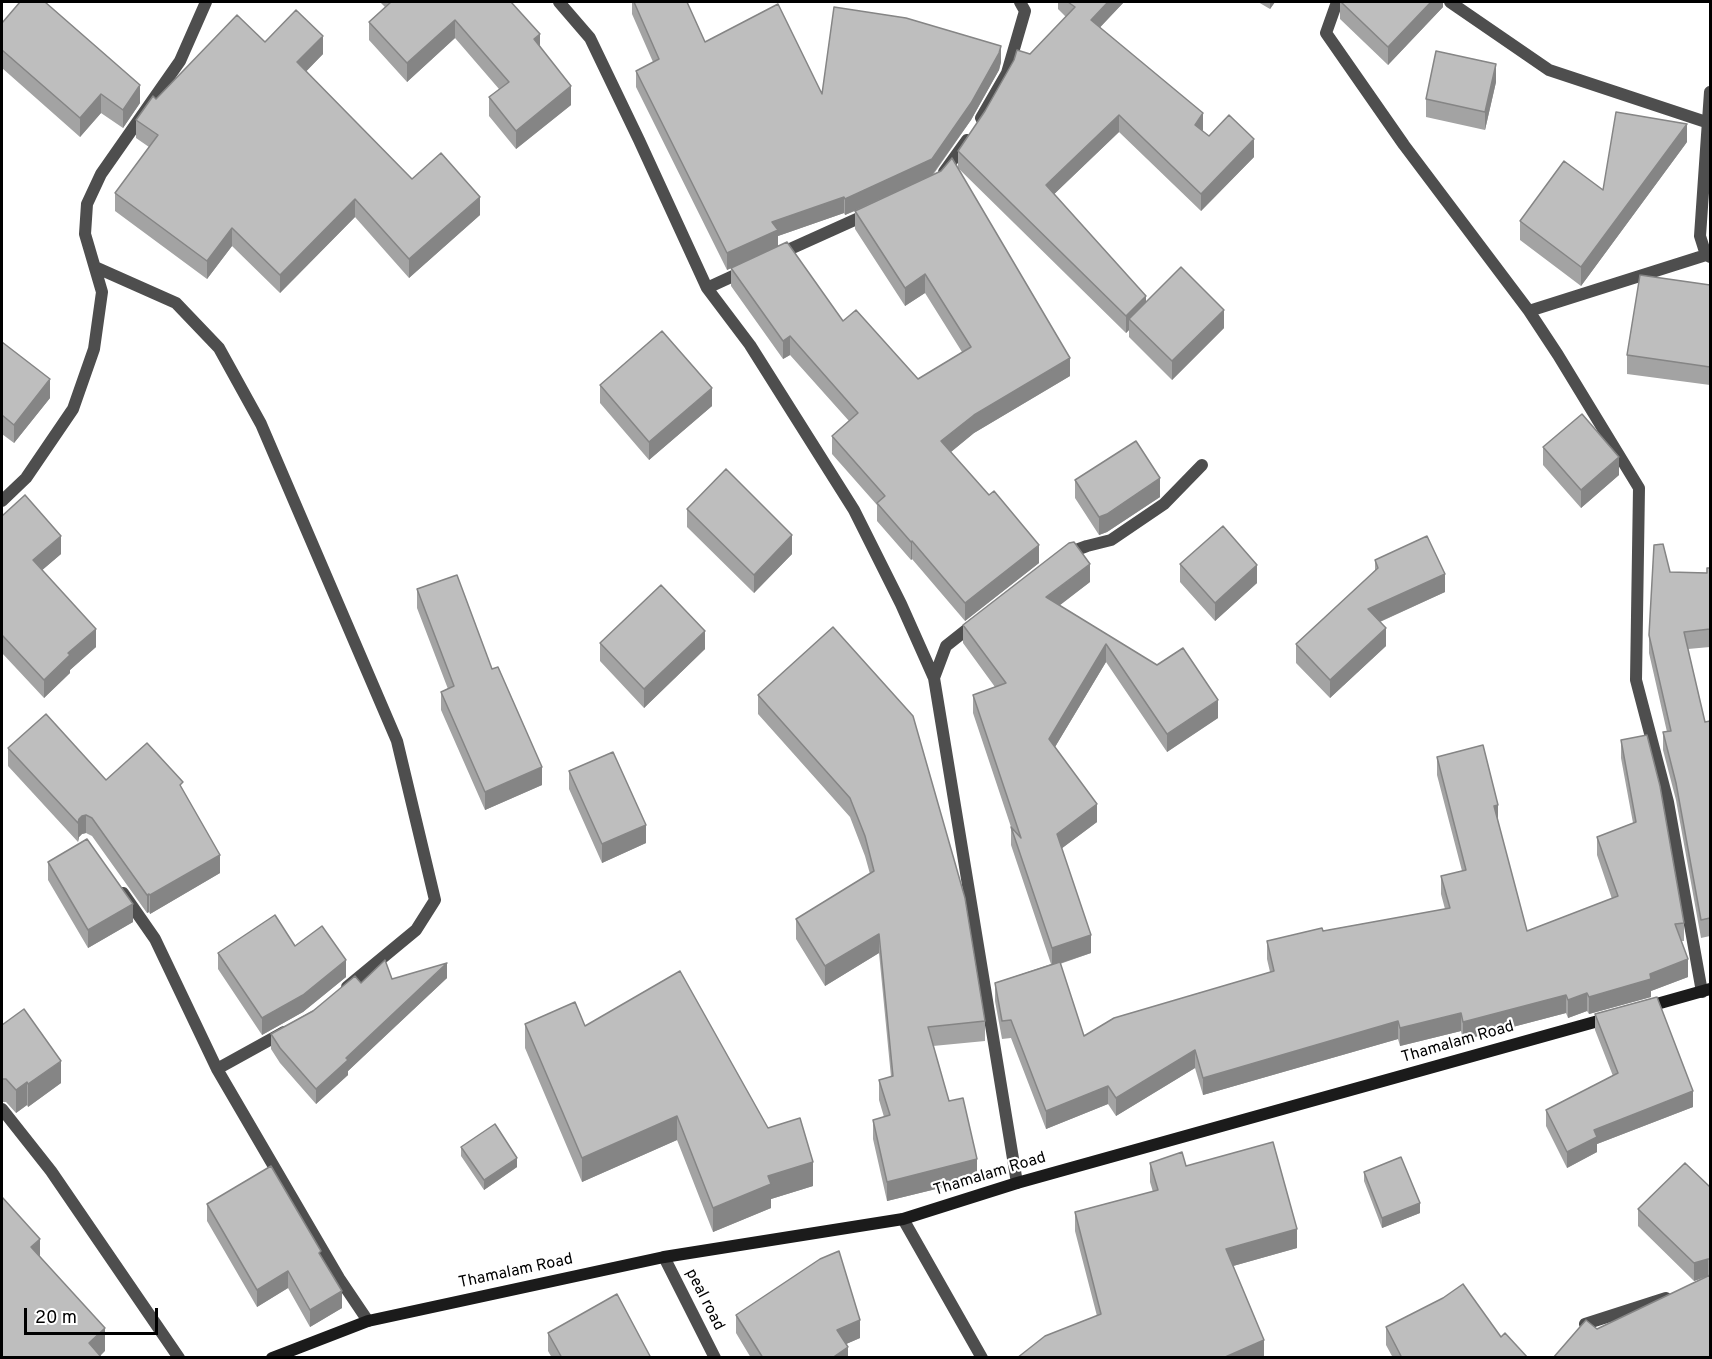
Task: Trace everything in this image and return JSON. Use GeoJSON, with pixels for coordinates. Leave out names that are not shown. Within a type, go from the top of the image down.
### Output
{"type":"FeatureCollection","features":[{"type":"Feature","properties":{"kind":"street"},"geometry":{"type":"LineString","coordinates":[[2,501],[26,477],[73,409],[94,349],[102,292],[85,234],[87,204],[101,174],[180,62],[206,2]]}},
{"type":"Feature","properties":{"kind":"street"},"geometry":{"type":"LineString","coordinates":[[559,2],[590,38],[707,288],[750,345],[854,510],[901,604],[934,678],[1017,1183]]}},
{"type":"Feature","properties":{"kind":"street"},"geometry":{"type":"LineString","coordinates":[[938,182],[978,124],[1007,72],[1025,11],[1020,2]]}},
{"type":"Feature","properties":{"kind":"street"},"geometry":{"type":"LineString","coordinates":[[1337,2],[1326,33],[1404,146],[1529,311],[1639,488],[1636,680],[1668,802],[1706,990]]}},
{"type":"Feature","properties":{"kind":"street"},"geometry":{"type":"LineString","coordinates":[[1450,2],[1549,70],[1709,123]]}},
{"type":"Feature","properties":{"kind":"street"},"geometry":{"type":"LineString","coordinates":[[1529,311],[1708,256],[1700,236],[1710,92]]}},
{"type":"Feature","properties":{"kind":"street"},"geometry":{"type":"LineString","coordinates":[[707,288],[886,206]]}},
{"type":"Feature","properties":{"kind":"street"},"geometry":{"type":"LineString","coordinates":[[95,267],[176,303],[219,348],[261,424],[397,741],[435,900],[416,930],[335,997]]}},
{"type":"Feature","properties":{"kind":"street"},"geometry":{"type":"LineString","coordinates":[[1056,561],[1065,554],[1110,540],[1164,504],[1202,465]]}},
{"type":"Feature","properties":{"kind":"street"},"geometry":{"type":"LineString","coordinates":[[934,678],[946,646],[986,615]]}},
{"type":"Feature","properties":{"kind":"street"},"geometry":{"type":"LineString","coordinates":[[114,880],[155,939],[217,1069],[339,1278],[368,1321]]}},
{"type":"Feature","properties":{"kind":"street","name":"Thamalam Road"},"geometry":{"type":"LineString","coordinates":[[272,1358],[368,1321],[664,1257],[903,1219],[1017,1183],[1706,990]]}},
{"type":"Feature","properties":{"kind":"street"},"geometry":{"type":"LineString","coordinates":[[217,1069],[298,1024]]}},
{"type":"Feature","properties":{"kind":"street"},"geometry":{"type":"LineString","coordinates":[[2,1109],[51,1171],[179,1358]]}},
{"type":"Feature","properties":{"kind":"street"},"geometry":{"type":"LineString","coordinates":[[903,1219],[982,1358]]}},
{"type":"Feature","properties":{"kind":"street","name":"peal road"},"geometry":{"type":"LineString","coordinates":[[664,1257],[715,1358]]}},
{"type":"Feature","properties":{"kind":"street"},"geometry":{"type":"LineString","coordinates":[[1585,1324],[1679,1294]]}},
{"type":"Feature","properties":{"kind":"building"},"geometry":{"type":"Polygon","coordinates":[[[20,2],[45,2],[140,85],[123,110],[101,94],[80,118],[2,50],[2,23],[20,2]]]}},
{"type":"Feature","properties":{"kind":"building"},"geometry":{"type":"Polygon","coordinates":[[[391,2],[511,2],[540,34],[534,39],[571,86],[516,131],[489,97],[509,82],[455,20],[407,63],[369,22],[391,2]]]}},
{"type":"Feature","properties":{"kind":"building"},"geometry":{"type":"Polygon","coordinates":[[[634,2],[687,2],[705,42],[778,4],[822,94],[834,7],[906,18],[1001,46],[971,103],[932,159],[845,199],[844,197],[772,222],[778,230],[727,253],[636,71],[659,59],[634,2]]]}},
{"type":"Feature","properties":{"kind":"building"},"geometry":{"type":"Polygon","coordinates":[[[1068,2],[1108,2],[1091,20],[1203,113],[1195,125],[1209,136],[1229,115],[1254,139],[1201,194],[1119,115],[1046,185],[1146,296],[1126,316],[958,151],[985,111],[1014,60],[1017,50],[1030,54],[1075,7],[1068,2]]]}},
{"type":"Feature","properties":{"kind":"building"},"geometry":{"type":"Polygon","coordinates":[[[1341,2],[1431,2],[1388,47],[1341,2]]]}},
{"type":"Feature","properties":{"kind":"building"},"geometry":{"type":"Polygon","coordinates":[[[296,10],[323,36],[297,62],[412,179],[441,153],[480,197],[409,259],[355,199],[280,275],[232,228],[207,261],[115,193],[158,135],[136,120],[153,96],[156,99],[237,15],[265,42],[296,10]]]}},
{"type":"Feature","properties":{"kind":"building"},"geometry":{"type":"Polygon","coordinates":[[[1436,51],[1496,64],[1485,112],[1426,99],[1436,51]]]}},
{"type":"Feature","properties":{"kind":"building"},"geometry":{"type":"Polygon","coordinates":[[[1616,112],[1687,124],[1581,267],[1520,221],[1564,161],[1603,190],[1616,112]]]}},
{"type":"Feature","properties":{"kind":"building"},"geometry":{"type":"Polygon","coordinates":[[[952,158],[1070,358],[974,415],[941,441],[989,495],[994,491],[1039,545],[965,603],[877,503],[885,496],[832,436],[858,413],[790,336],[783,341],[731,268],[787,242],[843,321],[856,310],[918,379],[971,347],[925,274],[905,288],[855,211],[941,171],[952,158]]]}},
{"type":"Feature","properties":{"kind":"building"},"geometry":{"type":"Polygon","coordinates":[[[1181,267],[1224,310],[1172,361],[1129,319],[1181,267]]]}},
{"type":"Feature","properties":{"kind":"building"},"geometry":{"type":"Polygon","coordinates":[[[1640,275],[1710,285],[1710,367],[1627,355],[1640,275]]]}},
{"type":"Feature","properties":{"kind":"building"},"geometry":{"type":"Polygon","coordinates":[[[662,331],[712,388],[649,442],[600,385],[662,331]]]}},
{"type":"Feature","properties":{"kind":"building"},"geometry":{"type":"Polygon","coordinates":[[[2,342],[50,379],[14,425],[2,415],[2,342]]]}},
{"type":"Feature","properties":{"kind":"building"},"geometry":{"type":"Polygon","coordinates":[[[1582,414],[1619,457],[1581,490],[1543,447],[1582,414]]]}},
{"type":"Feature","properties":{"kind":"building"},"geometry":{"type":"Polygon","coordinates":[[[1136,441],[1160,478],[1099,517],[1075,480],[1136,441]]]}},
{"type":"Feature","properties":{"kind":"building"},"geometry":{"type":"Polygon","coordinates":[[[726,469],[792,535],[754,575],[687,509],[726,469]]]}},
{"type":"Feature","properties":{"kind":"building"},"geometry":{"type":"Polygon","coordinates":[[[25,495],[61,536],[33,560],[96,629],[68,653],[70,655],[44,680],[2,635],[2,516],[25,495]]]}},
{"type":"Feature","properties":{"kind":"building"},"geometry":{"type":"Polygon","coordinates":[[[1223,526],[1257,565],[1215,603],[1180,564],[1223,526]]]}},
{"type":"Feature","properties":{"kind":"building"},"geometry":{"type":"Polygon","coordinates":[[[1427,536],[1445,574],[1368,609],[1386,628],[1330,680],[1296,644],[1378,568],[1375,560],[1427,536]]]}},
{"type":"Feature","properties":{"kind":"building"},"geometry":{"type":"Polygon","coordinates":[[[1074,542],[1090,564],[1046,597],[1157,665],[1183,648],[1218,700],[1167,734],[1106,644],[1049,739],[1097,804],[1057,834],[1091,935],[1052,948],[1011,827],[1021,838],[973,695],[1006,683],[963,625],[1069,543],[1074,542]]]}},
{"type":"Feature","properties":{"kind":"building"},"geometry":{"type":"Polygon","coordinates":[[[1663,544],[1670,572],[1707,573],[1707,568],[1710,568],[1710,629],[1684,632],[1705,722],[1710,721],[1710,918],[1701,920],[1676,783],[1663,732],[1671,731],[1649,635],[1654,545],[1663,544]]]}},
{"type":"Feature","properties":{"kind":"building"},"geometry":{"type":"Polygon","coordinates":[[[457,575],[492,669],[498,667],[542,767],[485,792],[441,692],[454,686],[417,589],[457,575]]]}},
{"type":"Feature","properties":{"kind":"building"},"geometry":{"type":"Polygon","coordinates":[[[661,585],[705,631],[644,689],[600,643],[661,585]]]}},
{"type":"Feature","properties":{"kind":"building"},"geometry":{"type":"Polygon","coordinates":[[[833,627],[913,716],[965,898],[985,1021],[928,1027],[949,1101],[963,1098],[977,1159],[887,1182],[873,1120],[890,1115],[879,1080],[893,1076],[879,934],[825,966],[796,919],[874,871],[865,836],[850,798],[758,695],[833,627]]]}},
{"type":"Feature","properties":{"kind":"building"},"geometry":{"type":"Polygon","coordinates":[[[46,714],[106,780],[147,743],[183,782],[180,785],[220,855],[147,895],[92,818],[82,816],[78,823],[8,748],[46,714]]]}},
{"type":"Feature","properties":{"kind":"building"},"geometry":{"type":"Polygon","coordinates":[[[1647,735],[1660,786],[1684,923],[1675,924],[1688,959],[1650,974],[1651,979],[1589,997],[1587,993],[1568,1000],[1566,995],[1463,1022],[1461,1013],[1400,1028],[1398,1021],[1203,1078],[1195,1050],[1116,1098],[1108,1086],[1046,1111],[1011,1020],[1002,1021],[995,983],[1060,962],[1084,1036],[1114,1018],[1274,971],[1267,941],[1322,928],[1323,931],[1450,908],[1441,876],[1466,870],[1437,757],[1483,745],[1498,805],[1494,806],[1527,931],[1618,896],[1597,837],[1636,822],[1621,740],[1647,735]]]}},
{"type":"Feature","properties":{"kind":"building"},"geometry":{"type":"Polygon","coordinates":[[[613,752],[646,825],[602,844],[569,771],[613,752]]]}},
{"type":"Feature","properties":{"kind":"building"},"geometry":{"type":"Polygon","coordinates":[[[87,839],[133,904],[88,930],[48,862],[87,839]]]}},
{"type":"Feature","properties":{"kind":"building"},"geometry":{"type":"Polygon","coordinates":[[[275,915],[295,946],[322,926],[346,960],[303,995],[262,1018],[218,953],[275,915]]]}},
{"type":"Feature","properties":{"kind":"building"},"geometry":{"type":"Polygon","coordinates":[[[385,960],[392,979],[447,963],[316,1089],[280,1048],[271,1034],[313,1011],[355,976],[361,983],[385,960]]]}},
{"type":"Feature","properties":{"kind":"building"},"geometry":{"type":"Polygon","coordinates":[[[680,971],[768,1128],[800,1118],[813,1162],[768,1176],[771,1184],[713,1208],[677,1116],[582,1158],[525,1024],[575,1002],[585,1026],[680,971]]]}},
{"type":"Feature","properties":{"kind":"building"},"geometry":{"type":"Polygon","coordinates":[[[1657,997],[1693,1091],[1594,1130],[1597,1137],[1567,1152],[1546,1110],[1618,1073],[1595,1014],[1657,997]]]}},
{"type":"Feature","properties":{"kind":"building"},"geometry":{"type":"Polygon","coordinates":[[[24,1009],[61,1061],[16,1090],[6,1079],[2,1079],[2,1025],[24,1009]]]}},
{"type":"Feature","properties":{"kind":"building"},"geometry":{"type":"Polygon","coordinates":[[[495,1124],[517,1158],[484,1180],[461,1147],[495,1124]]]}},
{"type":"Feature","properties":{"kind":"building"},"geometry":{"type":"Polygon","coordinates":[[[1273,1142],[1297,1229],[1226,1249],[1264,1340],[1223,1358],[1017,1358],[1045,1336],[1101,1314],[1075,1212],[1158,1190],[1150,1163],[1182,1152],[1186,1166],[1273,1142]]]}},
{"type":"Feature","properties":{"kind":"building"},"geometry":{"type":"Polygon","coordinates":[[[1401,1157],[1420,1203],[1382,1218],[1364,1172],[1401,1157]]]}},
{"type":"Feature","properties":{"kind":"building"},"geometry":{"type":"Polygon","coordinates":[[[1685,1163],[1710,1187],[1710,1259],[1694,1263],[1638,1209],[1685,1163]]]}},
{"type":"Feature","properties":{"kind":"building"},"geometry":{"type":"Polygon","coordinates":[[[271,1166],[342,1291],[310,1310],[288,1271],[257,1290],[207,1204],[271,1166]]]}},
{"type":"Feature","properties":{"kind":"building"},"geometry":{"type":"Polygon","coordinates":[[[2,1197],[40,1239],[31,1247],[105,1328],[89,1343],[102,1358],[2,1358],[2,1197]]]}},
{"type":"Feature","properties":{"kind":"building"},"geometry":{"type":"Polygon","coordinates":[[[839,1251],[860,1320],[837,1330],[848,1347],[832,1358],[763,1358],[736,1315],[820,1259],[839,1251]]]}},
{"type":"Feature","properties":{"kind":"building"},"geometry":{"type":"Polygon","coordinates":[[[1710,1275],[1710,1358],[1553,1358],[1586,1320],[1597,1329],[1710,1275]]]}},
{"type":"Feature","properties":{"kind":"building"},"geometry":{"type":"Polygon","coordinates":[[[1463,1284],[1501,1337],[1505,1333],[1528,1358],[1402,1358],[1386,1327],[1443,1298],[1463,1284]]]}},
{"type":"Feature","properties":{"kind":"building"},"geometry":{"type":"Polygon","coordinates":[[[617,1294],[651,1358],[562,1358],[548,1333],[617,1294]]]}}]}
